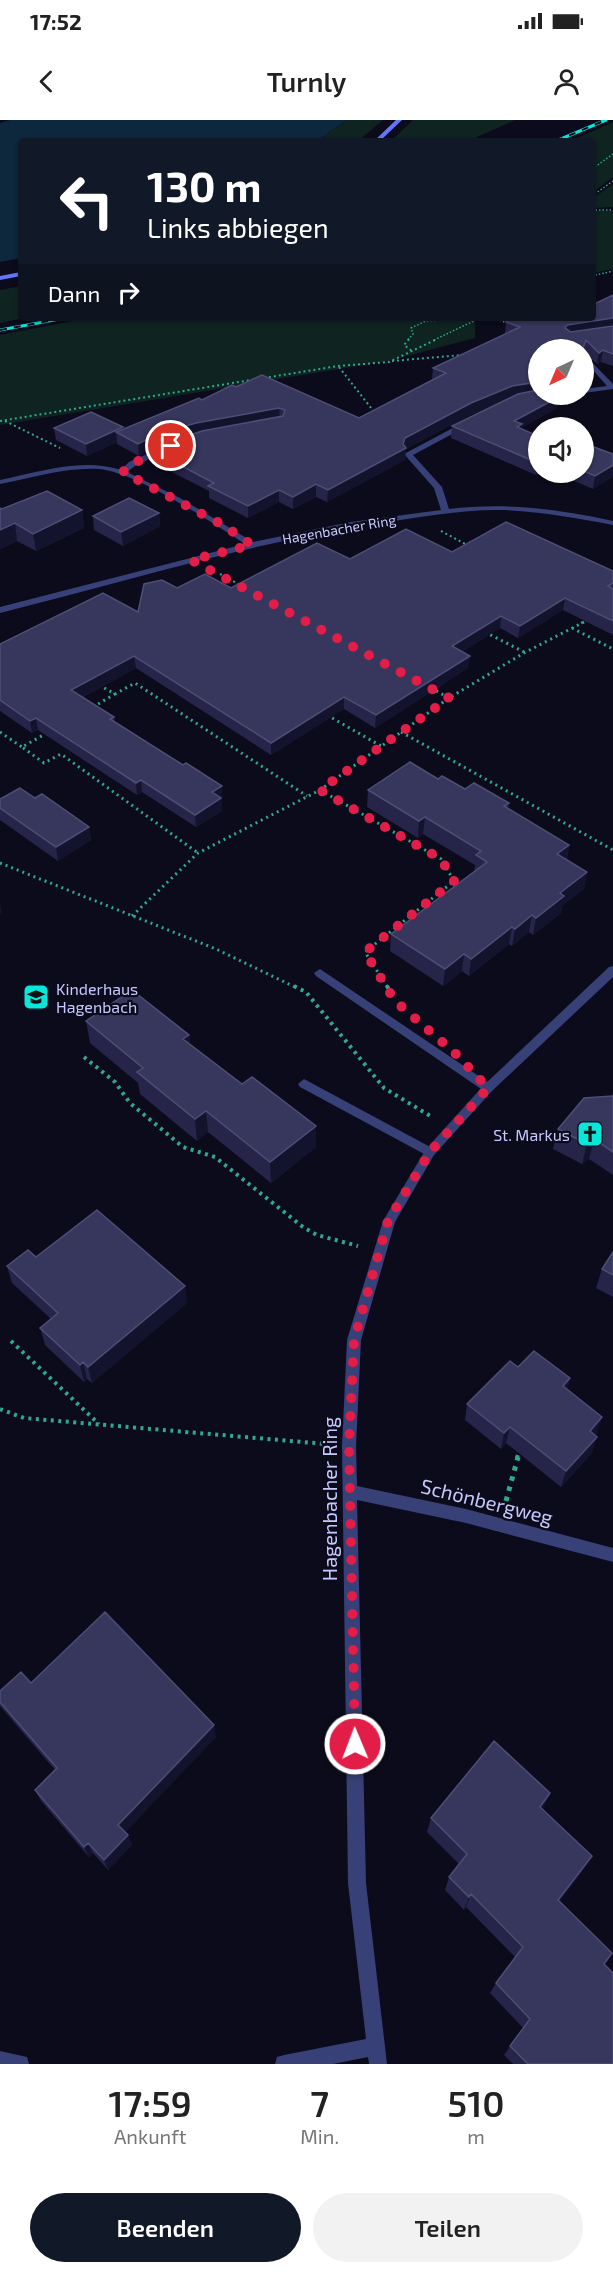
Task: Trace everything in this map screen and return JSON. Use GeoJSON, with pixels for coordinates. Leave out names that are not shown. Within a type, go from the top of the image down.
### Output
{"type":"FeatureCollection","features":[{"type":"Feature","properties":{"kind":"street"},"geometry":{"type":"LineString","coordinates":[[380,138],[399,120]]}},
{"type":"Feature","properties":{"kind":"street"},"geometry":{"type":"LineString","coordinates":[[0,278],[18,275]]}},
{"type":"Feature","properties":{"kind":"street"},"geometry":{"type":"LineString","coordinates":[[594,367],[612,387]]}},
{"type":"Feature","properties":{"kind":"street"},"geometry":{"type":"LineString","coordinates":[[594,390],[612,387]]}},
{"type":"Feature","properties":{"kind":"street"},"geometry":{"type":"LineString","coordinates":[[446,512],[438,487],[408,454],[474,419]]}},
{"type":"Feature","properties":{"kind":"street"},"geometry":{"type":"LineString","coordinates":[[123,472],[132,464],[171,446]]}},
{"type":"Feature","properties":{"kind":"street"},"geometry":{"type":"LineString","coordinates":[[0,482],[103,467],[123,472],[223,525],[252,545]]}},
{"type":"Feature","properties":{"kind":"street","name":"Hagenbacher Ring"},"geometry":{"type":"LineString","coordinates":[[0,610],[191,560],[345,524],[446,512],[504,508],[575,514],[613,523]]}},
{"type":"Feature","properties":{"kind":"street","name":"Hagenbacher Ring"},"geometry":{"type":"LineString","coordinates":[[284,2064],[376,2055],[357,1883],[349,1446],[354,1340],[388,1221],[430,1152],[450,1128],[488,1088],[613,970]]}},
{"type":"Feature","properties":{"kind":"street"},"geometry":{"type":"LineString","coordinates":[[320,973],[488,1088]]}},
{"type":"Feature","properties":{"kind":"street"},"geometry":{"type":"LineString","coordinates":[[304,1084],[430,1152]]}},
{"type":"Feature","properties":{"kind":"street","name":"Schönbergweg"},"geometry":{"type":"LineString","coordinates":[[350,1491],[500,1525],[613,1555]]}},
{"type":"Feature","properties":{"kind":"street"},"geometry":{"type":"LineString","coordinates":[[0,2060],[20,2064]]}},
{"type":"Feature","properties":{"kind":"path"},"geometry":{"type":"LineString","coordinates":[[596,166],[613,154]]}},
{"type":"Feature","properties":{"kind":"path"},"geometry":{"type":"LineString","coordinates":[[596,193],[613,181]]}},
{"type":"Feature","properties":{"kind":"path"},"geometry":{"type":"LineString","coordinates":[[596,210],[613,210]]}},
{"type":"Feature","properties":{"kind":"path"},"geometry":{"type":"LineString","coordinates":[[596,275],[613,271]]}},
{"type":"Feature","properties":{"kind":"path"},"geometry":{"type":"LineString","coordinates":[[412,351],[404,345],[413,334],[411,328],[426,321]]}},
{"type":"Feature","properties":{"kind":"path"},"geometry":{"type":"LineString","coordinates":[[388,362],[474,321]]}},
{"type":"Feature","properties":{"kind":"path"},"geometry":{"type":"LineString","coordinates":[[501,321],[515,326]]}},
{"type":"Feature","properties":{"kind":"path"},"geometry":{"type":"LineString","coordinates":[[2,420],[338,366],[470,354]]}},
{"type":"Feature","properties":{"kind":"path"},"geometry":{"type":"LineString","coordinates":[[338,366],[380,419]]}},
{"type":"Feature","properties":{"kind":"path"},"geometry":{"type":"LineString","coordinates":[[2,420],[82,460],[85,468]]}},
{"type":"Feature","properties":{"kind":"path"},"geometry":{"type":"LineString","coordinates":[[429,514],[437,528],[474,549]]}},
{"type":"Feature","properties":{"kind":"path"},"geometry":{"type":"LineString","coordinates":[[191,560],[247,589]]}},
{"type":"Feature","properties":{"kind":"path"},"geometry":{"type":"LineString","coordinates":[[132,916],[198,853],[320,790],[449,698],[524,653],[591,617]]}},
{"type":"Feature","properties":{"kind":"path"},"geometry":{"type":"LineString","coordinates":[[571,628],[613,649]]}},
{"type":"Feature","properties":{"kind":"path"},"geometry":{"type":"LineString","coordinates":[[483,632],[524,653]]}},
{"type":"Feature","properties":{"kind":"path"},"geometry":{"type":"LineString","coordinates":[[84,712],[135,683],[308,796]]}},
{"type":"Feature","properties":{"kind":"path"},"geometry":{"type":"LineString","coordinates":[[97,684],[115,694]]}},
{"type":"Feature","properties":{"kind":"path"},"geometry":{"type":"LineString","coordinates":[[428,687],[449,698]]}},
{"type":"Feature","properties":{"kind":"path"},"geometry":{"type":"LineString","coordinates":[[319,711],[381,746]]}},
{"type":"Feature","properties":{"kind":"path"},"geometry":{"type":"LineString","coordinates":[[22,747],[53,729]]}},
{"type":"Feature","properties":{"kind":"path"},"geometry":{"type":"LineString","coordinates":[[0,732],[44,764],[61,754],[198,853]]}},
{"type":"Feature","properties":{"kind":"path"},"geometry":{"type":"LineString","coordinates":[[401,732],[613,850]]}},
{"type":"Feature","properties":{"kind":"path"},"geometry":{"type":"LineString","coordinates":[[320,790],[441,859],[454,881],[365,952],[395,1001]]}},
{"type":"Feature","properties":{"kind":"path"},"geometry":{"type":"LineString","coordinates":[[0,863],[216,949],[306,992],[384,1088],[450,1128]]}},
{"type":"Feature","properties":{"kind":"path"},"geometry":{"type":"LineString","coordinates":[[84,1057],[115,1083],[130,1103],[183,1147],[215,1157],[303,1227],[317,1235],[379,1251]]}},
{"type":"Feature","properties":{"kind":"path"},"geometry":{"type":"LineString","coordinates":[[11,1341],[99,1424]]}},
{"type":"Feature","properties":{"kind":"path"},"geometry":{"type":"LineString","coordinates":[[0,1408],[24,1418],[349,1446]]}},
{"type":"Feature","properties":{"kind":"path"},"geometry":{"type":"LineString","coordinates":[[500,1525],[522,1441]]}},
{"type":"Feature","properties":{"kind":"green space"},"geometry":{"type":"Polygon","coordinates":[[[346,120],[383,120],[362,138],[321,138],[346,120]]]}},
{"type":"Feature","properties":{"kind":"green space"},"geometry":{"type":"Polygon","coordinates":[[[413,120],[515,120],[475,138],[394,138],[413,120]]]}},
{"type":"Feature","properties":{"kind":"green space"},"geometry":{"type":"Polygon","coordinates":[[[613,122],[613,177],[596,190],[596,138],[578,138],[613,122]]]}},
{"type":"Feature","properties":{"kind":"green space"},"geometry":{"type":"Polygon","coordinates":[[[613,184],[613,207],[596,208],[596,196],[613,184]]]}},
{"type":"Feature","properties":{"kind":"green space"},"geometry":{"type":"Polygon","coordinates":[[[596,211],[613,211],[613,269],[596,272],[596,211]]]}},
{"type":"Feature","properties":{"kind":"green space"},"geometry":{"type":"Polygon","coordinates":[[[18,287],[18,319],[0,323],[0,290],[18,287]]]}},
{"type":"Feature","properties":{"kind":"green space"},"geometry":{"type":"Polygon","coordinates":[[[73,321],[475,321],[475,338],[388,361],[0,425],[0,335],[73,321]]]}},
{"type":"Feature","properties":{"kind":"water"},"geometry":{"type":"Polygon","coordinates":[[[10,120],[346,120],[321,138],[18,138],[18,259],[0,262],[0,123],[10,120]]]}},
{"type":"Feature","properties":{"kind":"building"},"geometry":{"type":"Polygon","coordinates":[[[613,295],[613,318],[596,321],[596,303],[613,295]]]}},
{"type":"Feature","properties":{"kind":"building"},"geometry":{"type":"Polygon","coordinates":[[[593,321],[567,325],[565,328],[571,332],[613,326],[613,354],[603,350],[599,353],[594,348],[594,339],[528,339],[528,384],[512,386],[471,403],[405,438],[403,444],[406,448],[328,490],[316,484],[293,497],[279,490],[248,506],[208,486],[214,483],[149,449],[202,431],[283,416],[285,410],[279,408],[196,423],[156,435],[138,444],[116,432],[262,375],[359,418],[446,373],[433,368],[520,327],[506,322],[593,321]]]}},
{"type":"Feature","properties":{"kind":"building"},"geometry":{"type":"Polygon","coordinates":[[[528,392],[528,405],[544,405],[514,421],[522,424],[517,427],[528,432],[528,459],[452,426],[518,394],[528,392]]]}},
{"type":"Feature","properties":{"kind":"building"},"geometry":{"type":"Polygon","coordinates":[[[91,412],[123,427],[86,444],[54,428],[91,412]]]}},
{"type":"Feature","properties":{"kind":"building"},"geometry":{"type":"Polygon","coordinates":[[[594,447],[613,454],[613,465],[595,476],[594,447]]]}},
{"type":"Feature","properties":{"kind":"building"},"geometry":{"type":"Polygon","coordinates":[[[47,491],[82,510],[33,534],[15,523],[0,530],[0,508],[47,491]]]}},
{"type":"Feature","properties":{"kind":"building"},"geometry":{"type":"Polygon","coordinates":[[[129,498],[159,513],[121,532],[93,516],[129,498]]]}},
{"type":"Feature","properties":{"kind":"building"},"geometry":{"type":"Polygon","coordinates":[[[506,522],[613,571],[613,583],[608,586],[613,589],[613,621],[565,598],[520,626],[501,616],[452,646],[470,656],[376,715],[344,697],[271,743],[134,656],[71,690],[114,717],[110,719],[183,765],[186,763],[222,786],[212,792],[221,798],[195,815],[141,780],[136,783],[36,718],[30,721],[0,700],[0,644],[103,593],[138,612],[144,584],[162,580],[177,588],[205,574],[231,588],[317,543],[350,559],[406,529],[452,552],[506,522]]]}},
{"type":"Feature","properties":{"kind":"building"},"geometry":{"type":"Polygon","coordinates":[[[410,762],[438,779],[442,776],[465,789],[474,783],[509,803],[504,806],[569,845],[557,854],[587,872],[560,893],[564,896],[536,918],[532,915],[515,929],[512,927],[471,959],[464,954],[445,969],[391,934],[487,862],[476,855],[481,851],[425,817],[419,821],[368,790],[410,762]]]}},
{"type":"Feature","properties":{"kind":"building"},"geometry":{"type":"Polygon","coordinates":[[[20,788],[35,798],[42,794],[89,827],[56,847],[0,808],[0,799],[20,788]]]}},
{"type":"Feature","properties":{"kind":"building"},"geometry":{"type":"Polygon","coordinates":[[[132,990],[189,1035],[183,1039],[242,1084],[252,1077],[316,1126],[270,1162],[206,1111],[195,1119],[137,1072],[143,1068],[86,1021],[132,990]]]}},
{"type":"Feature","properties":{"kind":"building"},"geometry":{"type":"Polygon","coordinates":[[[613,1096],[613,1152],[594,1139],[587,1144],[558,1129],[584,1098],[613,1096]]]}},
{"type":"Feature","properties":{"kind":"building"},"geometry":{"type":"Polygon","coordinates":[[[97,1210],[185,1286],[88,1367],[83,1362],[80,1365],[40,1328],[58,1313],[7,1266],[28,1250],[36,1257],[97,1210]]]}},
{"type":"Feature","properties":{"kind":"building"},"geometry":{"type":"Polygon","coordinates":[[[613,1252],[613,1275],[602,1269],[613,1252]]]}},
{"type":"Feature","properties":{"kind":"building"},"geometry":{"type":"Polygon","coordinates":[[[534,1351],[570,1378],[563,1386],[602,1417],[590,1431],[597,1437],[566,1471],[510,1427],[504,1433],[467,1404],[510,1361],[518,1367],[534,1351]]]}},
{"type":"Feature","properties":{"kind":"building"},"geometry":{"type":"Polygon","coordinates":[[[105,1612],[214,1725],[118,1825],[128,1835],[104,1860],[88,1843],[84,1847],[35,1790],[57,1768],[0,1702],[0,1691],[21,1672],[31,1683],[105,1612]]]}},
{"type":"Feature","properties":{"kind":"building"},"geometry":{"type":"Polygon","coordinates":[[[494,1741],[550,1793],[540,1807],[592,1856],[558,1900],[612,1953],[604,1964],[613,1973],[613,2064],[528,2064],[510,2046],[530,2019],[496,1983],[523,1947],[471,1894],[469,1897],[449,1877],[467,1854],[431,1818],[494,1741]]]}},
{"type":"Feature","properties":{"kind":"railway"},"geometry":{"type":"LineString","coordinates":[[563,138],[606,120]]}},
{"type":"Feature","properties":{"kind":"railway"},"geometry":{"type":"LineString","coordinates":[[0,330],[49,321]]}},
{"type":"Feature","properties":{"kind":"place","name":"Kinderhaus Hagenbach"},"geometry":{"type":"Point","coordinates":[36,997]}},
{"type":"Feature","properties":{"kind":"place","name":"St. Markus"},"geometry":{"type":"Point","coordinates":[590,1134]}},
{"type":"Feature","properties":{"kind":"route"},"geometry":{"type":"LineString","coordinates":[[171,446],[132,464],[123,472],[223,525],[252,545],[191,560],[449,698],[320,790],[441,859],[454,881],[365,952],[395,1001],[454,1052],[488,1088],[430,1152],[388,1221],[354,1340],[349,1446],[355,1744]]}}]}
